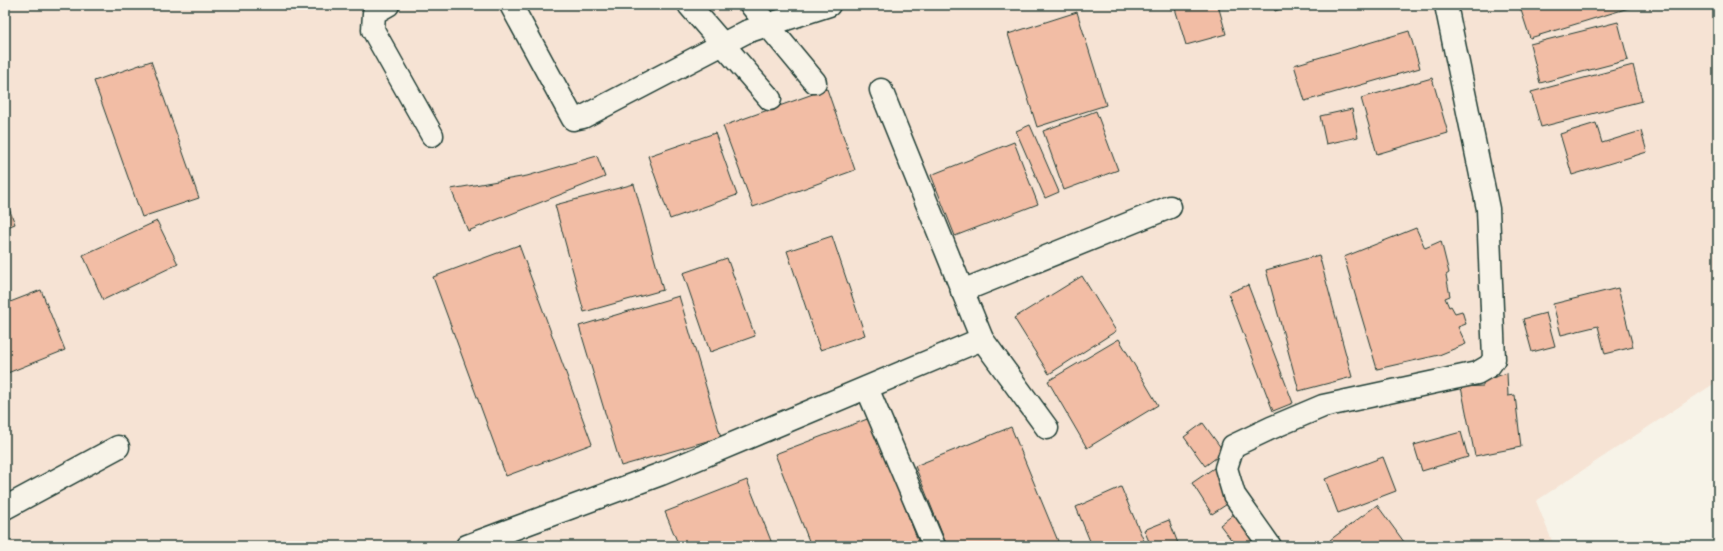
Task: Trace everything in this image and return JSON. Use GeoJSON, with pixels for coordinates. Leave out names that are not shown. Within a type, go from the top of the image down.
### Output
{"type":"FeatureCollection","features":[{"type":"Feature","properties":{"kind":"street"},"geometry":{"type":"LineString","coordinates":[[388,5],[374,13],[373,30],[432,135]]}},
{"type":"Feature","properties":{"kind":"street"},"geometry":{"type":"LineString","coordinates":[[511,5],[573,120],[583,117],[746,32],[829,5]]}},
{"type":"Feature","properties":{"kind":"street"},"geometry":{"type":"LineString","coordinates":[[689,5],[770,99]]}},
{"type":"Feature","properties":{"kind":"street"},"geometry":{"type":"LineString","coordinates":[[751,5],[815,82]]}},
{"type":"Feature","properties":{"kind":"street"},"geometry":{"type":"LineString","coordinates":[[1270,546],[1234,495],[1226,468],[1233,446],[1323,406],[1477,374],[1489,366],[1494,359],[1488,209],[1446,5]]}},
{"type":"Feature","properties":{"kind":"street"},"geometry":{"type":"LineString","coordinates":[[881,90],[982,339],[1047,428]]}},
{"type":"Feature","properties":{"kind":"street"},"geometry":{"type":"LineString","coordinates":[[962,291],[1170,207]]}},
{"type":"Feature","properties":{"kind":"street"},"geometry":{"type":"LineString","coordinates":[[467,546],[661,474],[982,339]]}},
{"type":"Feature","properties":{"kind":"street"},"geometry":{"type":"LineString","coordinates":[[867,388],[934,546]]}},
{"type":"Feature","properties":{"kind":"street"},"geometry":{"type":"LineString","coordinates":[[5,508],[118,447]]}},
{"type":"Feature","properties":{"kind":"shaded area"},"geometry":{"type":"Polygon","coordinates":[[[5,5],[1718,5],[1718,381],[1536,501],[1554,546],[5,546],[5,5]]]}},
{"type":"Feature","properties":{"kind":"building"},"geometry":{"type":"Polygon","coordinates":[[[1174,5],[1218,5],[1226,34],[1186,45],[1174,5]]]}},
{"type":"Feature","properties":{"kind":"building"},"geometry":{"type":"Polygon","coordinates":[[[1273,5],[1293,5],[1275,11],[1273,5]]]}},
{"type":"Feature","properties":{"kind":"building"},"geometry":{"type":"Polygon","coordinates":[[[1525,5],[1632,5],[1632,7],[1530,38],[1520,7],[1525,5]]]}},
{"type":"Feature","properties":{"kind":"building"},"geometry":{"type":"Polygon","coordinates":[[[1077,12],[1106,105],[1037,127],[1008,34],[1077,12]]]}},
{"type":"Feature","properties":{"kind":"building"},"geometry":{"type":"Polygon","coordinates":[[[1618,22],[1628,60],[1540,83],[1530,44],[1618,22]]]}},
{"type":"Feature","properties":{"kind":"building"},"geometry":{"type":"Polygon","coordinates":[[[1409,31],[1420,68],[1305,101],[1294,65],[1409,31]]]}},
{"type":"Feature","properties":{"kind":"building"},"geometry":{"type":"Polygon","coordinates":[[[151,61],[199,198],[142,217],[94,81],[151,61]]]}},
{"type":"Feature","properties":{"kind":"building"},"geometry":{"type":"Polygon","coordinates":[[[1633,65],[1642,101],[1541,127],[1531,92],[1633,65]]]}},
{"type":"Feature","properties":{"kind":"building"},"geometry":{"type":"Polygon","coordinates":[[[1432,78],[1448,133],[1377,154],[1361,98],[1432,78]]]}},
{"type":"Feature","properties":{"kind":"building"},"geometry":{"type":"Polygon","coordinates":[[[827,89],[855,170],[753,207],[723,126],[827,89]]]}},
{"type":"Feature","properties":{"kind":"building"},"geometry":{"type":"Polygon","coordinates":[[[1352,109],[1358,137],[1326,144],[1320,116],[1352,109]]]}},
{"type":"Feature","properties":{"kind":"building"},"geometry":{"type":"Polygon","coordinates":[[[1096,111],[1118,170],[1064,190],[1043,131],[1096,111]]]}},
{"type":"Feature","properties":{"kind":"building"},"geometry":{"type":"Polygon","coordinates":[[[1596,123],[1602,143],[1641,131],[1647,152],[1572,175],[1560,134],[1596,123]]]}},
{"type":"Feature","properties":{"kind":"building"},"geometry":{"type":"Polygon","coordinates":[[[1030,125],[1059,192],[1045,198],[1016,131],[1030,125]]]}},
{"type":"Feature","properties":{"kind":"building"},"geometry":{"type":"Polygon","coordinates":[[[715,133],[737,195],[670,219],[648,156],[715,133]]]}},
{"type":"Feature","properties":{"kind":"building"},"geometry":{"type":"Polygon","coordinates":[[[1014,142],[1038,204],[955,236],[931,175],[1014,142]]]}},
{"type":"Feature","properties":{"kind":"building"},"geometry":{"type":"Polygon","coordinates":[[[597,156],[605,177],[468,231],[451,189],[527,176],[597,156]]]}},
{"type":"Feature","properties":{"kind":"building"},"geometry":{"type":"Polygon","coordinates":[[[634,184],[663,290],[584,312],[555,205],[634,184]]]}},
{"type":"Feature","properties":{"kind":"building"},"geometry":{"type":"Polygon","coordinates":[[[5,198],[15,224],[5,228],[5,198]]]}},
{"type":"Feature","properties":{"kind":"building"},"geometry":{"type":"Polygon","coordinates":[[[157,221],[178,264],[103,300],[83,255],[157,221]]]}},
{"type":"Feature","properties":{"kind":"building"},"geometry":{"type":"Polygon","coordinates":[[[1416,228],[1425,248],[1441,241],[1449,273],[1446,275],[1450,296],[1445,298],[1449,307],[1451,306],[1455,313],[1462,311],[1466,324],[1458,327],[1466,344],[1439,355],[1377,369],[1344,257],[1416,228]]]}},
{"type":"Feature","properties":{"kind":"building"},"geometry":{"type":"Polygon","coordinates":[[[832,236],[865,335],[820,350],[787,251],[832,236]]]}},
{"type":"Feature","properties":{"kind":"building"},"geometry":{"type":"Polygon","coordinates":[[[519,245],[592,444],[506,476],[433,277],[519,245]]]}},
{"type":"Feature","properties":{"kind":"building"},"geometry":{"type":"Polygon","coordinates":[[[1319,255],[1352,377],[1299,391],[1266,270],[1319,255]]]}},
{"type":"Feature","properties":{"kind":"building"},"geometry":{"type":"Polygon","coordinates":[[[727,258],[755,336],[710,352],[683,273],[727,258]]]}},
{"type":"Feature","properties":{"kind":"building"},"geometry":{"type":"Polygon","coordinates":[[[1082,276],[1116,331],[1049,374],[1014,318],[1082,276]]]}},
{"type":"Feature","properties":{"kind":"building"},"geometry":{"type":"Polygon","coordinates":[[[1248,285],[1293,403],[1273,411],[1228,293],[1248,285]]]}},
{"type":"Feature","properties":{"kind":"building"},"geometry":{"type":"Polygon","coordinates":[[[1618,288],[1633,347],[1605,354],[1598,326],[1561,335],[1553,304],[1618,288]]]}},
{"type":"Feature","properties":{"kind":"building"},"geometry":{"type":"Polygon","coordinates":[[[41,290],[65,350],[5,374],[5,304],[41,290]]]}},
{"type":"Feature","properties":{"kind":"building"},"geometry":{"type":"Polygon","coordinates":[[[679,296],[721,437],[621,466],[579,326],[679,296]]]}},
{"type":"Feature","properties":{"kind":"building"},"geometry":{"type":"Polygon","coordinates":[[[1546,313],[1555,346],[1532,352],[1523,319],[1546,313]]]}},
{"type":"Feature","properties":{"kind":"building"},"geometry":{"type":"Polygon","coordinates":[[[1119,339],[1158,405],[1087,448],[1048,381],[1119,339]]]}},
{"type":"Feature","properties":{"kind":"building"},"geometry":{"type":"Polygon","coordinates":[[[1507,373],[1508,396],[1515,395],[1521,447],[1475,456],[1461,387],[1483,386],[1483,381],[1507,373]]]}},
{"type":"Feature","properties":{"kind":"building"},"geometry":{"type":"Polygon","coordinates":[[[870,418],[920,546],[811,546],[775,454],[870,418]]]}},
{"type":"Feature","properties":{"kind":"building"},"geometry":{"type":"Polygon","coordinates":[[[1203,423],[1224,452],[1205,466],[1184,437],[1203,423]]]}},
{"type":"Feature","properties":{"kind":"building"},"geometry":{"type":"Polygon","coordinates":[[[1011,427],[1060,546],[947,546],[915,466],[1011,427]]]}},
{"type":"Feature","properties":{"kind":"building"},"geometry":{"type":"Polygon","coordinates":[[[1461,432],[1468,457],[1422,471],[1414,445],[1461,432]]]}},
{"type":"Feature","properties":{"kind":"building"},"geometry":{"type":"Polygon","coordinates":[[[1383,457],[1396,491],[1338,513],[1325,479],[1383,457]]]}},
{"type":"Feature","properties":{"kind":"building"},"geometry":{"type":"Polygon","coordinates":[[[1214,468],[1235,499],[1212,514],[1192,483],[1214,468]]]}},
{"type":"Feature","properties":{"kind":"building"},"geometry":{"type":"Polygon","coordinates":[[[747,480],[773,546],[679,546],[665,512],[747,480]]]}},
{"type":"Feature","properties":{"kind":"building"},"geometry":{"type":"Polygon","coordinates":[[[1121,487],[1146,546],[1092,546],[1076,507],[1121,487]]]}},
{"type":"Feature","properties":{"kind":"building"},"geometry":{"type":"Polygon","coordinates":[[[1377,505],[1407,546],[1335,546],[1330,540],[1377,505]]]}},
{"type":"Feature","properties":{"kind":"building"},"geometry":{"type":"Polygon","coordinates":[[[1239,510],[1267,546],[1236,546],[1220,525],[1239,510]]]}},
{"type":"Feature","properties":{"kind":"building"},"geometry":{"type":"Polygon","coordinates":[[[1169,520],[1179,546],[1151,546],[1144,530],[1169,520]]]}}]}
